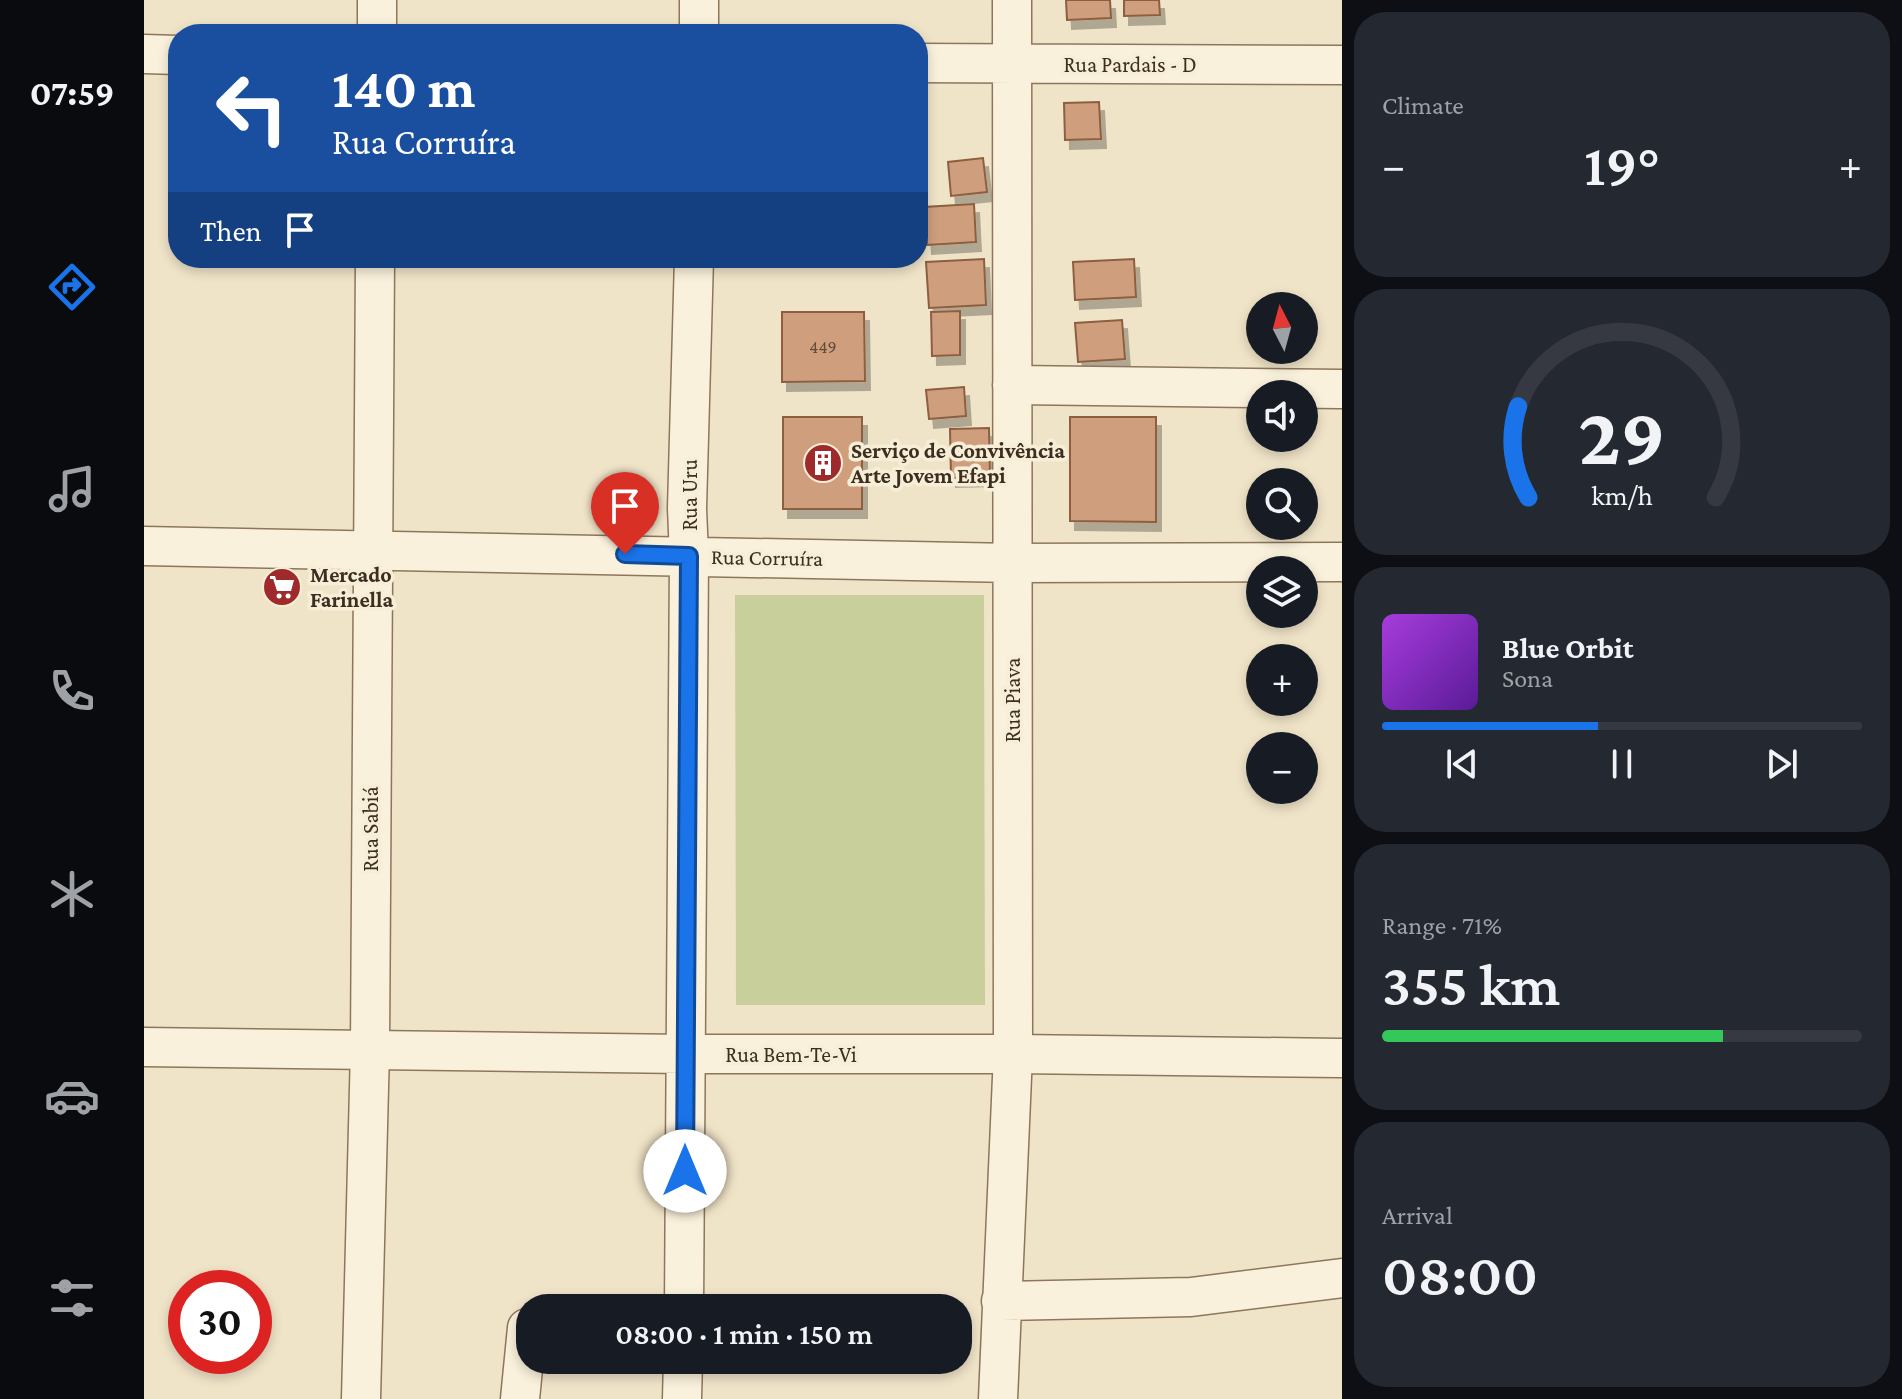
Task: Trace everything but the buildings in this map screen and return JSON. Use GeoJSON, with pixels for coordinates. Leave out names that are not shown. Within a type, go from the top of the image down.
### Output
{"type":"FeatureCollection","features":[{"type":"Feature","properties":{"kind":"street"},"geometry":{"type":"LineString","coordinates":[[377,0],[377,24]]}},
{"type":"Feature","properties":{"kind":"street"},"geometry":{"type":"LineString","coordinates":[[699,0],[699,24]]}},
{"type":"Feature","properties":{"kind":"street","name":"Rua Piava"},"geometry":{"type":"LineString","coordinates":[[998,1399],[1013,1054],[1012,0]]}},
{"type":"Feature","properties":{"kind":"street"},"geometry":{"type":"LineString","coordinates":[[144,54],[168,55]]}},
{"type":"Feature","properties":{"kind":"street","name":"Rua Pardais - D"},"geometry":{"type":"LineString","coordinates":[[928,63],[1342,65]]}},
{"type":"Feature","properties":{"kind":"street","name":"Rua Sabiá"},"geometry":{"type":"LineString","coordinates":[[361,1399],[370,1049],[375,268]]}},
{"type":"Feature","properties":{"kind":"street","name":"Rua Uru"},"geometry":{"type":"LineString","coordinates":[[684,1294],[687,508],[694,268]]}},
{"type":"Feature","properties":{"kind":"street"},"geometry":{"type":"LineString","coordinates":[[1012,385],[1342,389]]}},
{"type":"Feature","properties":{"kind":"street","name":"Rua Corruíra"},"geometry":{"type":"LineString","coordinates":[[144,546],[1012,563],[1342,562]]}},
{"type":"Feature","properties":{"kind":"street","name":"Rua Bem-Te-Vi"},"geometry":{"type":"LineString","coordinates":[[144,1047],[1342,1058]]}},
{"type":"Feature","properties":{"kind":"street"},"geometry":{"type":"LineString","coordinates":[[1001,1301],[1191,1297],[1342,1278]]}},
{"type":"Feature","properties":{"kind":"street"},"geometry":{"type":"LineString","coordinates":[[520,1399],[522,1374]]}},
{"type":"Feature","properties":{"kind":"street"},"geometry":{"type":"LineString","coordinates":[[682,1399],[683,1374]]}},
{"type":"Feature","properties":{"kind":"green space"},"geometry":{"type":"Polygon","coordinates":[[[735,595],[984,595],[985,1005],[736,1005],[735,595]]]}},
{"type":"Feature","properties":{"kind":"place","name":"Serviço de Convivência Arte Jovem Efapi"},"geometry":{"type":"Point","coordinates":[823,463]}},
{"type":"Feature","properties":{"kind":"place","name":"Mercado Farinella"},"geometry":{"type":"Point","coordinates":[282,587]}},
{"type":"Feature","properties":{"kind":"route"},"geometry":{"type":"LineString","coordinates":[[625,554],[689,556],[685,1171]]}}]}
